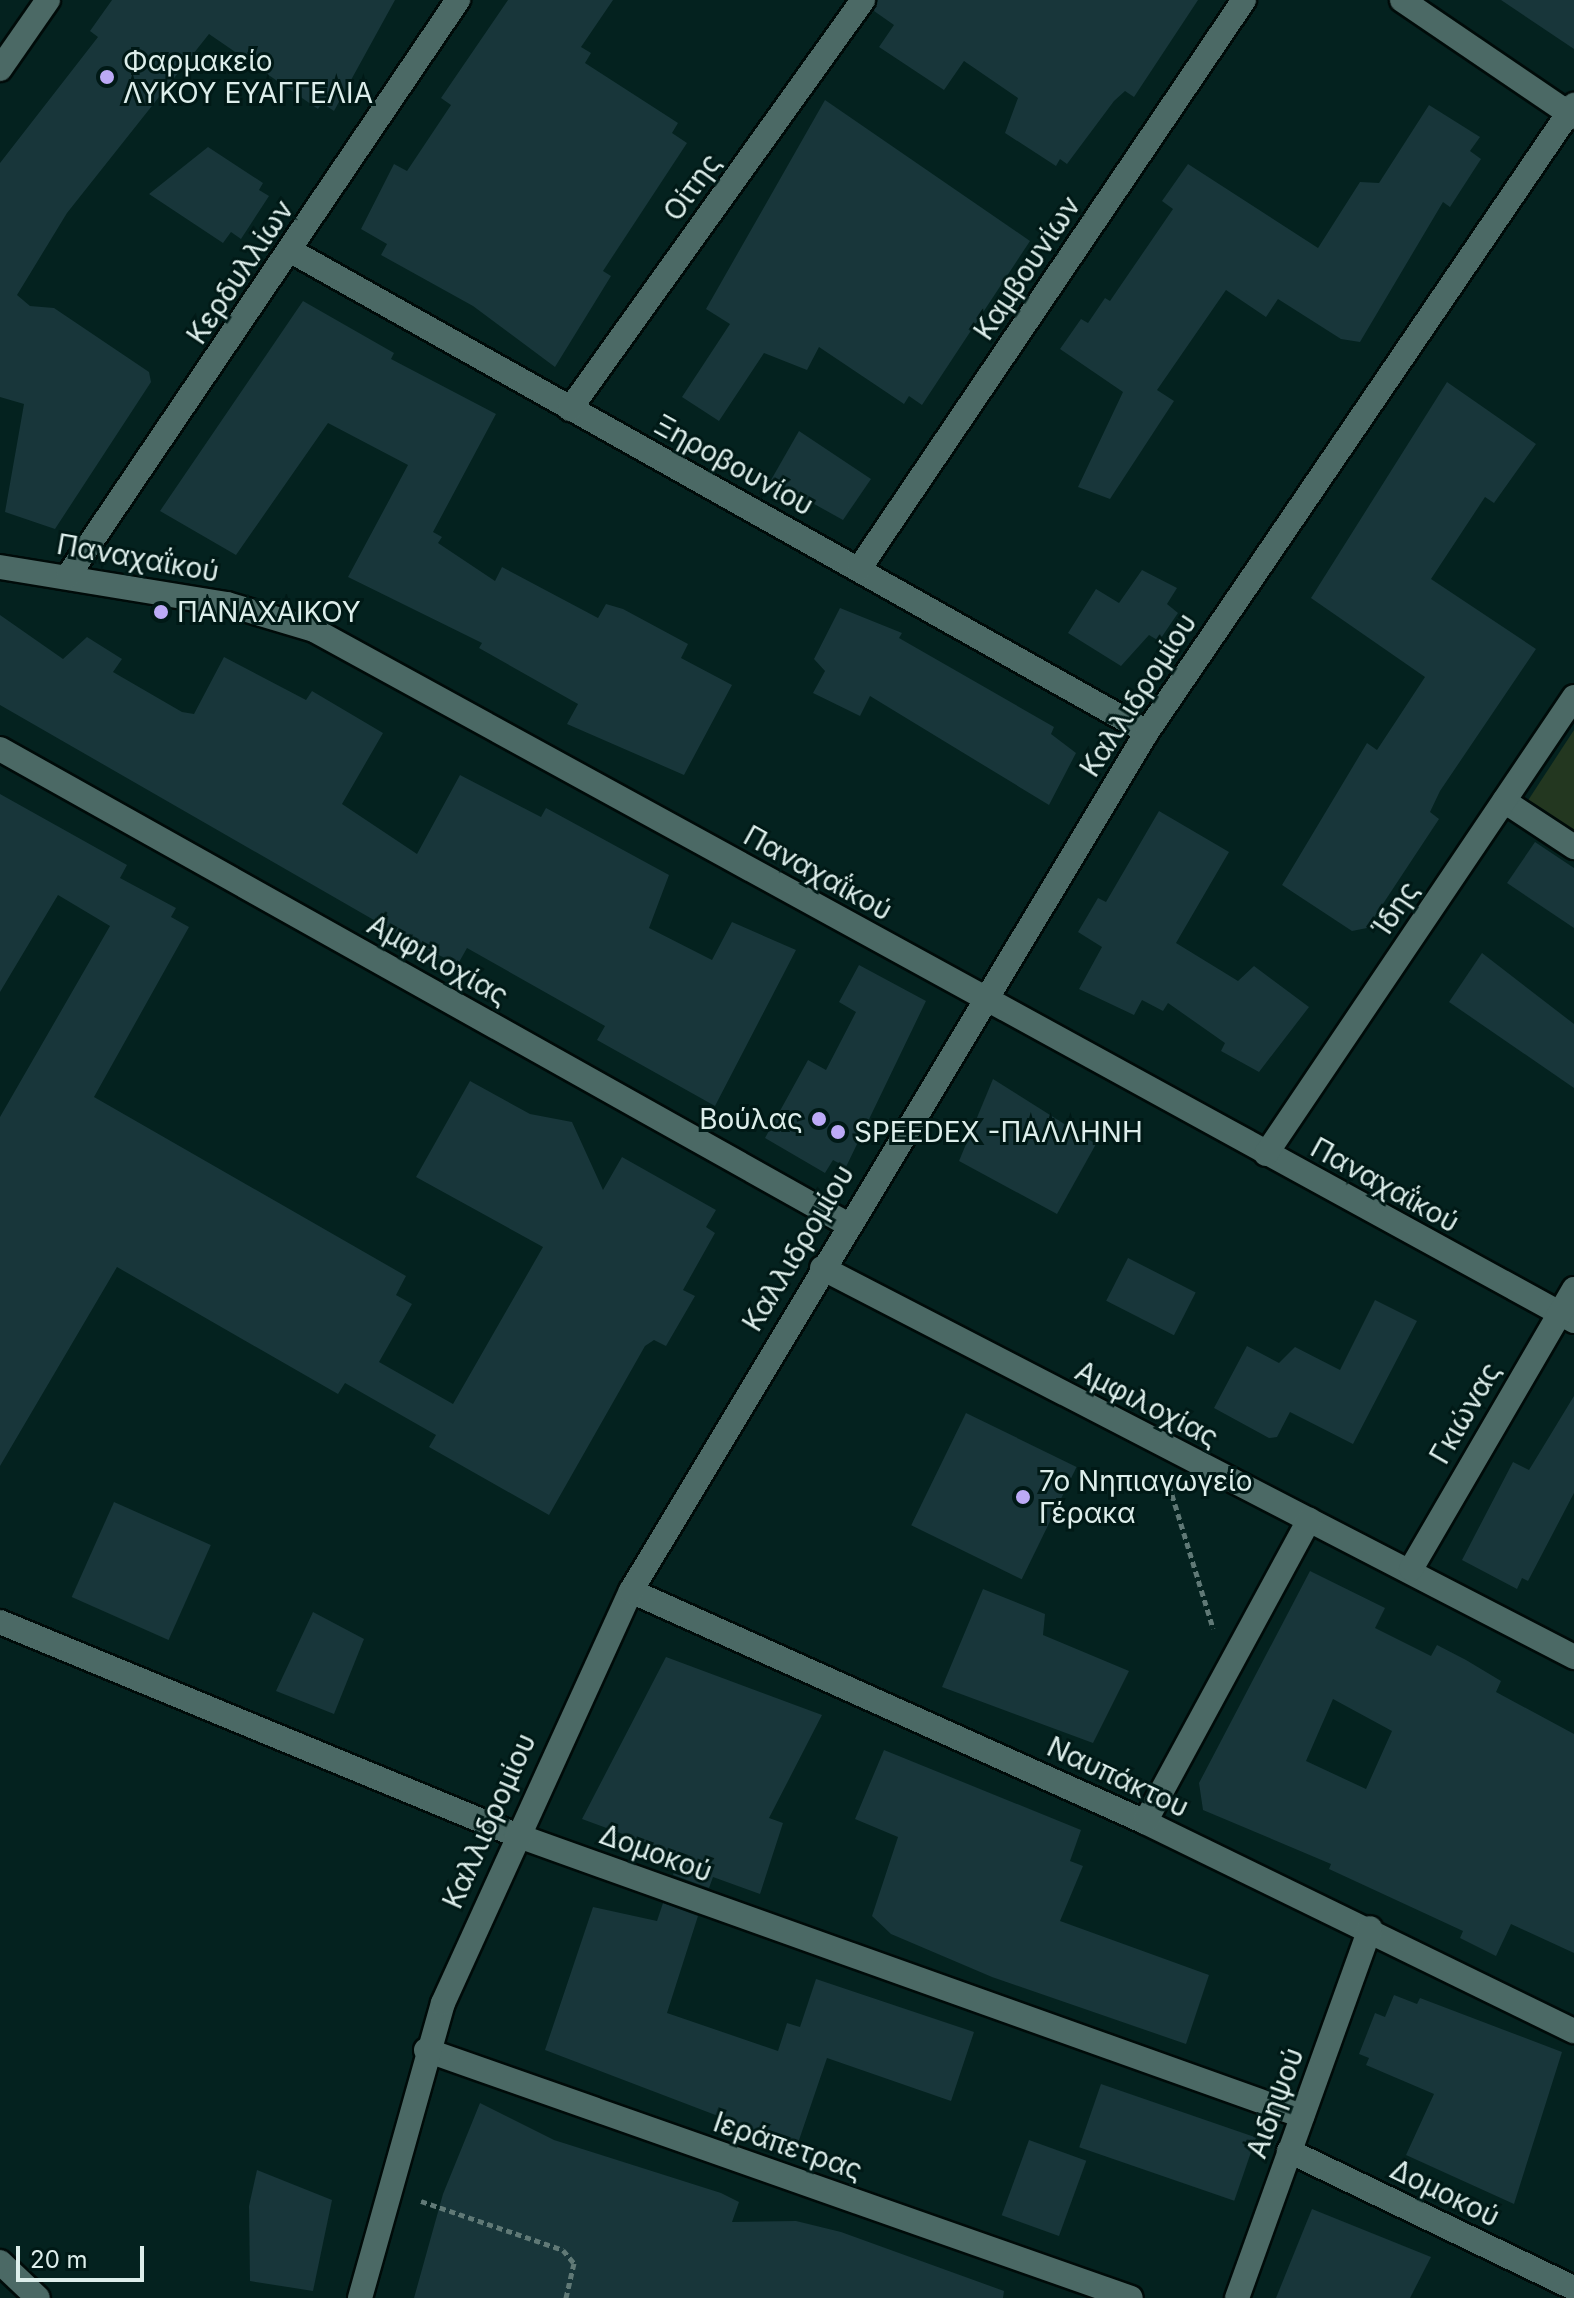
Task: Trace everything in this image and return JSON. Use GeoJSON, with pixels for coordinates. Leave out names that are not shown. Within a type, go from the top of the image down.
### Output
{"type":"FeatureCollection","features":[{"type":"Feature","properties":{"kind":"street"},"geometry":{"type":"LineString","coordinates":[[0,69],[48,0]]}},
{"type":"Feature","properties":{"kind":"street","name":"Κερδυλλίων"},"geometry":{"type":"LineString","coordinates":[[68,576],[291,251],[458,0]]}},
{"type":"Feature","properties":{"kind":"street","name":"Οίτης"},"geometry":{"type":"LineString","coordinates":[[570,409],[863,0]]}},
{"type":"Feature","properties":{"kind":"street","name":"Καμβουνίων"},"geometry":{"type":"LineString","coordinates":[[859,569],[1244,0]]}},
{"type":"Feature","properties":{"kind":"street"},"geometry":{"type":"LineString","coordinates":[[1402,0],[1572,112]]}},
{"type":"Feature","properties":{"kind":"street","name":"Καλλιδρομίου"},"geometry":{"type":"LineString","coordinates":[[360,2298],[386,2190],[426,2050],[516,1835],[631,1591],[847,1224],[1147,732],[1572,112]]}},
{"type":"Feature","properties":{"kind":"street","name":"Ξηροβουνίου"},"geometry":{"type":"LineString","coordinates":[[291,251],[1147,732]]}},
{"type":"Feature","properties":{"kind":"street","name":"Παναχαΐκού"},"geometry":{"type":"LineString","coordinates":[[0,567],[227,604],[314,630],[982,1000],[1566,1317]]}},
{"type":"Feature","properties":{"kind":"street","name":"Ίδης"},"geometry":{"type":"LineString","coordinates":[[1266,1154],[1574,697]]}},
{"type":"Feature","properties":{"kind":"street","name":"Αμφιλοχίας"},"geometry":{"type":"LineString","coordinates":[[0,749],[847,1224]]}},
{"type":"Feature","properties":{"kind":"street"},"geometry":{"type":"LineString","coordinates":[[1504,801],[1574,847]]}},
{"type":"Feature","properties":{"kind":"street","name":"Αμφιλοχίας"},"geometry":{"type":"LineString","coordinates":[[822,1268],[1309,1520],[1411,1569],[1574,1657]]}},
{"type":"Feature","properties":{"kind":"street","name":"Γκιώνας"},"geometry":{"type":"LineString","coordinates":[[1411,1569],[1566,1317],[1574,1289]]}},
{"type":"Feature","properties":{"kind":"street"},"geometry":{"type":"LineString","coordinates":[[1145,1822],[1309,1520]]}},
{"type":"Feature","properties":{"kind":"street","name":"Ναυπάκτου"},"geometry":{"type":"LineString","coordinates":[[631,1591],[1145,1822],[1370,1928],[1574,2031]]}},
{"type":"Feature","properties":{"kind":"street","name":"Δομοκού"},"geometry":{"type":"LineString","coordinates":[[0,1622],[516,1835],[1302,2116]]}},
{"type":"Feature","properties":{"kind":"street","name":"Αιδηψού"},"geometry":{"type":"LineString","coordinates":[[1237,2298],[1370,1928]]}},
{"type":"Feature","properties":{"kind":"street","name":"Ιεράπετρας"},"geometry":{"type":"LineString","coordinates":[[426,2050],[1131,2298]]}},
{"type":"Feature","properties":{"kind":"street","name":"Δομοκού"},"geometry":{"type":"LineString","coordinates":[[1289,2151],[1574,2288]]}},
{"type":"Feature","properties":{"kind":"street"},"geometry":{"type":"LineString","coordinates":[[0,2262],[38,2298]]}},
{"type":"Feature","properties":{"kind":"path"},"geometry":{"type":"LineString","coordinates":[[1169,1485],[1219,1646],[1221,1684]]}},
{"type":"Feature","properties":{"kind":"path"},"geometry":{"type":"LineString","coordinates":[[386,2190],[563,2250],[574,2263],[566,2298]]}},
{"type":"Feature","properties":{"kind":"green space"},"geometry":{"type":"Polygon","coordinates":[[[1574,730],[1574,833],[1527,802],[1574,730]]]}},
{"type":"Feature","properties":{"kind":"building"},"geometry":{"type":"Polygon","coordinates":[[[112,0],[395,0],[334,111],[322,103],[318,109],[209,34],[67,213],[17,295],[30,306],[54,308],[149,372],[151,382],[55,529],[5,512],[24,404],[0,397],[0,163],[98,37],[90,31],[112,0]]]}},
{"type":"Feature","properties":{"kind":"building"},"geometry":{"type":"Polygon","coordinates":[[[508,0],[613,0],[581,47],[591,53],[585,63],[678,123],[672,133],[687,143],[603,271],[611,276],[555,367],[473,306],[381,255],[387,244],[361,229],[394,164],[407,171],[451,105],[441,98],[508,0]]]}},
{"type":"Feature","properties":{"kind":"building"},"geometry":{"type":"Polygon","coordinates":[[[878,0],[1198,0],[1134,97],[1125,91],[1067,164],[1060,159],[1056,166],[1005,133],[1018,98],[964,61],[944,90],[879,47],[894,25],[874,11],[878,0]]]}},
{"type":"Feature","properties":{"kind":"building"},"geometry":{"type":"Polygon","coordinates":[[[1501,0],[1574,0],[1574,49],[1501,0]]]}},
{"type":"Feature","properties":{"kind":"building"},"geometry":{"type":"Polygon","coordinates":[[[825,100],[1030,241],[922,405],[909,396],[904,404],[819,347],[807,370],[764,353],[719,421],[682,397],[730,324],[706,309],[825,100]]]}},
{"type":"Feature","properties":{"kind":"building"},"geometry":{"type":"Polygon","coordinates":[[[1429,105],[1480,137],[1470,151],[1481,159],[1450,207],[1443,202],[1360,342],[1341,339],[1278,299],[1266,317],[1226,290],[1157,390],[1174,401],[1110,499],[1078,487],[1123,392],[1060,349],[1081,319],[1088,323],[1105,298],[1110,301],[1173,209],[1162,201],[1188,164],[1318,248],[1360,182],[1379,183],[1429,105]]]}},
{"type":"Feature","properties":{"kind":"building"},"geometry":{"type":"Polygon","coordinates":[[[208,147],[263,183],[259,190],[269,196],[241,239],[231,232],[223,243],[149,194],[208,147]]]}},
{"type":"Feature","properties":{"kind":"building"},"geometry":{"type":"Polygon","coordinates":[[[303,301],[394,353],[391,359],[496,414],[433,532],[442,537],[438,543],[495,581],[502,567],[598,618],[606,604],[623,609],[688,644],[681,658],[732,685],[684,775],[567,724],[578,704],[479,648],[482,643],[348,577],[408,465],[328,423],[236,555],[160,511],[303,301]]]}},
{"type":"Feature","properties":{"kind":"building"},"geometry":{"type":"Polygon","coordinates":[[[1447,382],[1536,444],[1494,503],[1485,497],[1431,579],[1536,649],[1440,791],[1430,812],[1439,819],[1367,928],[1352,931],[1282,885],[1367,743],[1377,750],[1425,677],[1311,598],[1447,382]]]}},
{"type":"Feature","properties":{"kind":"building"},"geometry":{"type":"Polygon","coordinates":[[[799,431],[871,479],[843,520],[771,480],[799,431]]]}},
{"type":"Feature","properties":{"kind":"building"},"geometry":{"type":"Polygon","coordinates":[[[1142,570],[1177,588],[1167,604],[1178,613],[1159,641],[1149,635],[1121,666],[1068,633],[1096,589],[1119,603],[1142,570]]]}},
{"type":"Feature","properties":{"kind":"building"},"geometry":{"type":"Polygon","coordinates":[[[840,608],[902,633],[899,638],[1054,727],[1051,734],[1076,753],[1049,805],[870,696],[860,716],[813,693],[825,671],[814,659],[840,608]]]}},
{"type":"Feature","properties":{"kind":"building"},"geometry":{"type":"Polygon","coordinates":[[[0,615],[63,659],[87,637],[122,659],[113,672],[182,712],[194,714],[224,657],[306,700],[312,691],[383,733],[342,804],[417,854],[460,775],[541,817],[546,808],[669,875],[649,928],[712,960],[732,922],[796,950],[715,1106],[597,1040],[605,1026],[467,948],[458,964],[419,946],[0,705],[0,615]]]}},
{"type":"Feature","properties":{"kind":"building"},"geometry":{"type":"Polygon","coordinates":[[[0,794],[127,865],[120,878],[176,908],[171,917],[189,927],[94,1097],[406,1276],[396,1295],[412,1304],[379,1362],[453,1404],[543,1247],[416,1177],[470,1081],[530,1114],[572,1122],[603,1190],[622,1157],[716,1210],[706,1227],[715,1233],[683,1290],[695,1296],[666,1346],[654,1340],[645,1346],[549,1515],[429,1447],[436,1435],[345,1383],[338,1394],[117,1267],[0,1466],[0,1117],[110,926],[58,895],[0,992],[0,794]]]}},
{"type":"Feature","properties":{"kind":"building"},"geometry":{"type":"Polygon","coordinates":[[[1159,811],[1229,852],[1176,943],[1238,981],[1254,966],[1309,1007],[1259,1072],[1221,1051],[1225,1043],[1168,1003],[1163,1011],[1142,1000],[1134,1015],[1079,989],[1102,947],[1078,932],[1098,898],[1106,902],[1159,811]]]}},
{"type":"Feature","properties":{"kind":"building"},"geometry":{"type":"Polygon","coordinates":[[[1535,842],[1574,868],[1574,928],[1507,883],[1535,842]]]}},
{"type":"Feature","properties":{"kind":"building"},"geometry":{"type":"Polygon","coordinates":[[[1482,953],[1574,1024],[1574,1088],[1449,1002],[1482,953]]]}},
{"type":"Feature","properties":{"kind":"building"},"geometry":{"type":"Polygon","coordinates":[[[859,965],[926,1001],[846,1167],[833,1160],[825,1173],[765,1138],[808,1060],[826,1070],[856,1012],[839,1002],[859,965]]]}},
{"type":"Feature","properties":{"kind":"building"},"geometry":{"type":"Polygon","coordinates":[[[993,1079],[1096,1144],[1057,1214],[959,1161],[993,1079]]]}},
{"type":"Feature","properties":{"kind":"building"},"geometry":{"type":"Polygon","coordinates":[[[1128,1258],[1196,1293],[1174,1335],[1106,1301],[1128,1258]]]}},
{"type":"Feature","properties":{"kind":"building"},"geometry":{"type":"Polygon","coordinates":[[[1375,1300],[1417,1321],[1353,1444],[1290,1412],[1277,1437],[1269,1438],[1214,1408],[1247,1346],[1279,1363],[1295,1347],[1340,1370],[1375,1300]]]}},
{"type":"Feature","properties":{"kind":"building"},"geometry":{"type":"Polygon","coordinates":[[[1574,1396],[1574,1493],[1528,1581],[1522,1578],[1517,1589],[1462,1560],[1513,1462],[1529,1470],[1574,1396]]]}},
{"type":"Feature","properties":{"kind":"building"},"geometry":{"type":"Polygon","coordinates":[[[966,1413],[1077,1467],[1022,1579],[911,1525],[966,1413]]]}},
{"type":"Feature","properties":{"kind":"building"},"geometry":{"type":"Polygon","coordinates":[[[114,1502],[211,1545],[169,1640],[72,1597],[114,1502]]]}},
{"type":"Feature","properties":{"kind":"building"},"geometry":{"type":"Polygon","coordinates":[[[1310,1571],[1385,1608],[1375,1628],[1431,1656],[1437,1645],[1466,1660],[1501,1681],[1496,1692],[1574,1734],[1574,1953],[1511,1924],[1496,1956],[1460,1938],[1463,1931],[1329,1869],[1331,1864],[1203,1810],[1199,1783],[1310,1571]],[[1333,1699],[1306,1761],[1366,1789],[1392,1731],[1333,1699]]]}},
{"type":"Feature","properties":{"kind":"building"},"geometry":{"type":"Polygon","coordinates":[[[983,1589],[1045,1614],[1043,1635],[1129,1671],[1093,1743],[942,1687],[983,1589]]]}},
{"type":"Feature","properties":{"kind":"building"},"geometry":{"type":"Polygon","coordinates":[[[313,1612],[364,1639],[334,1714],[276,1691],[313,1612]]]}},
{"type":"Feature","properties":{"kind":"building"},"geometry":{"type":"Polygon","coordinates":[[[666,1657],[822,1715],[769,1818],[783,1823],[760,1894],[713,1877],[709,1888],[673,1875],[680,1855],[582,1819],[666,1657]]]}},
{"type":"Feature","properties":{"kind":"building"},"geometry":{"type":"Polygon","coordinates":[[[884,1750],[1081,1830],[1070,1861],[1083,1866],[1060,1921],[1209,1975],[1186,2044],[992,1977],[891,1934],[872,1916],[898,1837],[855,1819],[884,1750]]]}},
{"type":"Feature","properties":{"kind":"building"},"geometry":{"type":"Polygon","coordinates":[[[663,1903],[698,1916],[667,2013],[778,2051],[787,2023],[800,2027],[816,1979],[974,2032],[951,2101],[827,2058],[797,2146],[545,2050],[593,1907],[657,1921],[663,1903]]]}},
{"type":"Feature","properties":{"kind":"building"},"geometry":{"type":"Polygon","coordinates":[[[1394,1995],[1417,2004],[1420,1998],[1562,2052],[1514,2204],[1406,2155],[1434,2094],[1366,2065],[1369,2058],[1359,2054],[1375,2013],[1385,2017],[1394,1995]]]}},
{"type":"Feature","properties":{"kind":"building"},"geometry":{"type":"Polygon","coordinates":[[[1101,2084],[1256,2137],[1234,2201],[1079,2147],[1101,2084]]]}},
{"type":"Feature","properties":{"kind":"building"},"geometry":{"type":"Polygon","coordinates":[[[480,2103],[554,2140],[721,2193],[739,2202],[732,2222],[796,2221],[841,2232],[1004,2291],[1003,2298],[414,2298],[443,2194],[480,2103]]]}},
{"type":"Feature","properties":{"kind":"building"},"geometry":{"type":"Polygon","coordinates":[[[1029,2140],[1086,2161],[1059,2236],[1002,2215],[1029,2140]]]}},
{"type":"Feature","properties":{"kind":"building"},"geometry":{"type":"Polygon","coordinates":[[[257,2170],[332,2200],[313,2291],[250,2281],[249,2206],[257,2170]]]}},
{"type":"Feature","properties":{"kind":"building"},"geometry":{"type":"Polygon","coordinates":[[[1312,2209],[1431,2257],[1410,2298],[1276,2298],[1312,2209]]]}},
{"type":"Feature","properties":{"kind":"place","name":"Φαρμακείο ΛΥΚΟΥ ΕΥΑΓΓΕΛΙΑ"},"geometry":{"type":"Point","coordinates":[107,77]}},
{"type":"Feature","properties":{"kind":"place","name":"ΠΑΝΑΧΑΙΚΟΥ"},"geometry":{"type":"Point","coordinates":[161,612]}},
{"type":"Feature","properties":{"kind":"place","name":"Βούλας"},"geometry":{"type":"Point","coordinates":[819,1119]}},
{"type":"Feature","properties":{"kind":"place","name":"SPEEDEX -ΠΑΛΛΗΝΗ"},"geometry":{"type":"Point","coordinates":[838,1132]}},
{"type":"Feature","properties":{"kind":"place","name":"7ο Νηπιαγωγείο Γέρακα"},"geometry":{"type":"Point","coordinates":[1023,1497]}}]}
